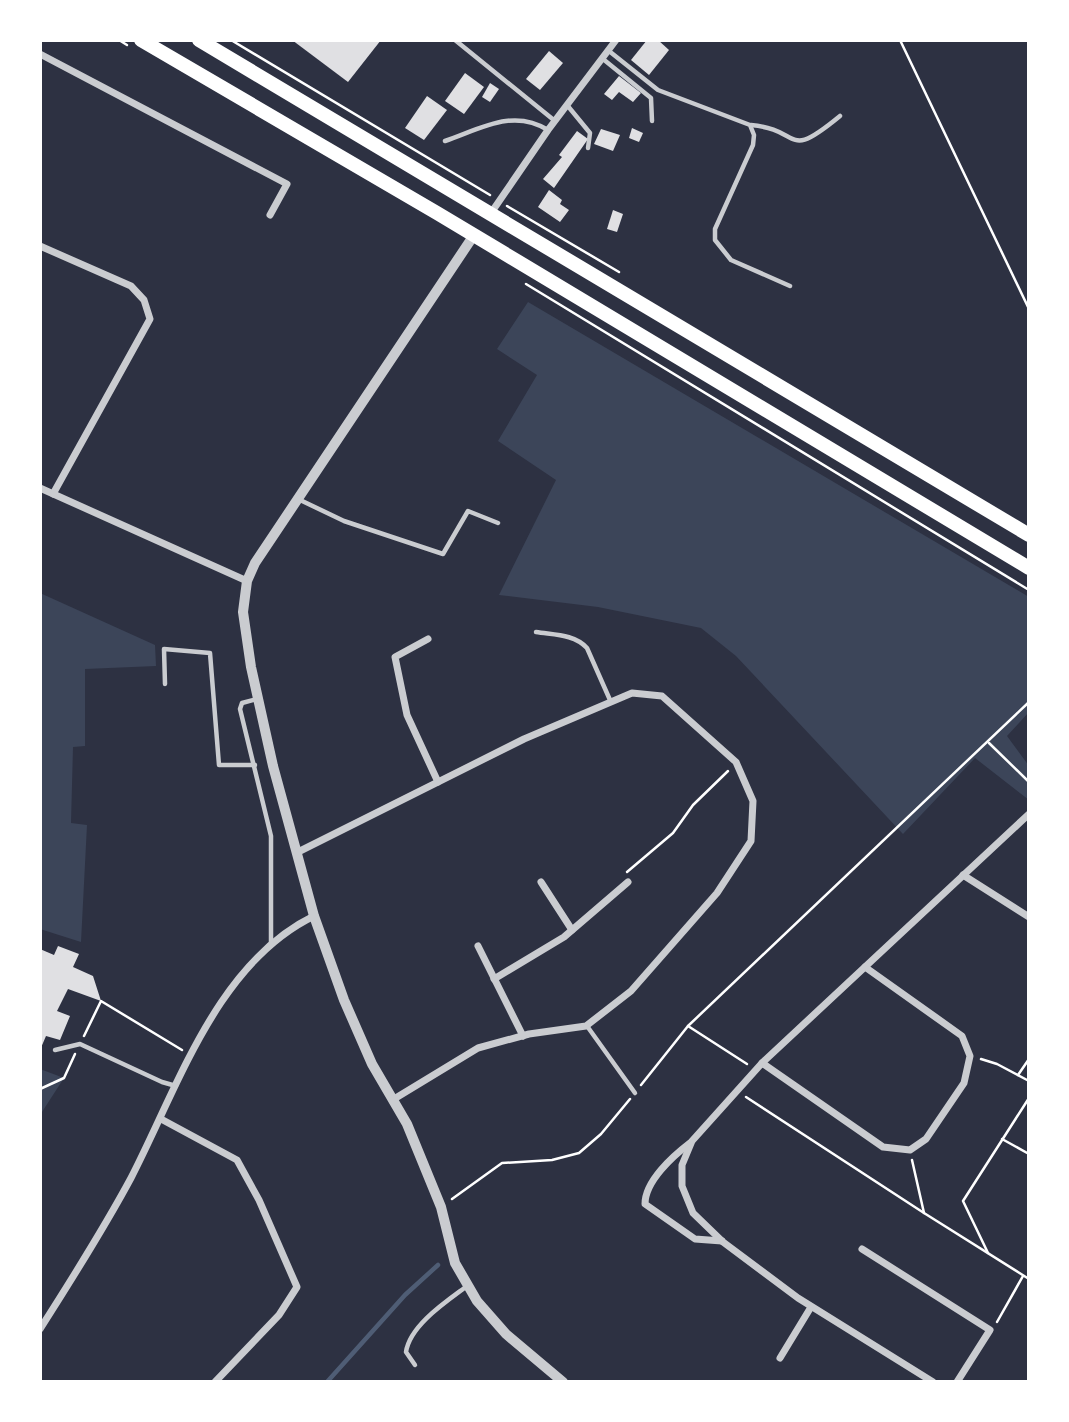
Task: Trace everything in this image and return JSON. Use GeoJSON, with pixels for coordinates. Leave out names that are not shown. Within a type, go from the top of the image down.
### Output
{"type":"FeatureCollection","features":[{"type":"Feature","properties":{"kind":"highway"},"geometry":{"type":"LineString","coordinates":[[199,40],[1029,535]]}},
{"type":"Feature","properties":{"kind":"highway"},"geometry":{"type":"LineString","coordinates":[[136,43],[474,235],[1029,568]]}},
{"type":"Feature","properties":{"kind":"street"},"geometry":{"type":"LineString","coordinates":[[491,213],[548,130],[616,40]]}},
{"type":"Feature","properties":{"kind":"street"},"geometry":{"type":"LineString","coordinates":[[40,54],[287,184],[270,215]]}},
{"type":"Feature","properties":{"kind":"street"},"geometry":{"type":"LineString","coordinates":[[474,235],[255,563],[247,581],[243,612],[258,699],[296,853],[314,916],[344,1000],[372,1063],[407,1124],[441,1207],[456,1263],[477,1301],[506,1334],[563,1382]]}},
{"type":"Feature","properties":{"kind":"street"},"geometry":{"type":"LineString","coordinates":[[40,247],[131,286],[144,300],[150,319],[53,494]]}},
{"type":"Feature","properties":{"kind":"street"},"geometry":{"type":"LineString","coordinates":[[40,488],[247,581]]}},
{"type":"Feature","properties":{"kind":"street"},"geometry":{"type":"LineString","coordinates":[[428,639],[395,657],[407,715],[438,782]]}},
{"type":"Feature","properties":{"kind":"street"},"geometry":{"type":"LineString","coordinates":[[296,853],[524,738],[632,693],[662,696],[736,762],[753,801],[751,841],[717,893],[640,981],[586,1026],[523,1036],[478,1048],[394,1099]]}},
{"type":"Feature","properties":{"kind":"street"},"geometry":{"type":"LineString","coordinates":[[723,1242],[695,1239],[645,1204],[645,1198],[663,1169],[762,1063],[1029,814]]}},
{"type":"Feature","properties":{"kind":"street"},"geometry":{"type":"LineString","coordinates":[[963,875],[1029,917]]}},
{"type":"Feature","properties":{"kind":"street"},"geometry":{"type":"LineString","coordinates":[[541,882],[572,930]]}},
{"type":"Feature","properties":{"kind":"street"},"geometry":{"type":"LineString","coordinates":[[494,979],[572,930],[628,882]]}},
{"type":"Feature","properties":{"kind":"street"},"geometry":{"type":"LineString","coordinates":[[40,1329],[106,1225],[232,983],[271,943],[292,927],[314,916]]}},
{"type":"Feature","properties":{"kind":"street"},"geometry":{"type":"LineString","coordinates":[[478,946],[523,1036]]}},
{"type":"Feature","properties":{"kind":"street"},"geometry":{"type":"LineString","coordinates":[[762,1063],[883,1147],[909,1150],[926,1139],[964,1083],[970,1056],[962,1036],[865,967]]}},
{"type":"Feature","properties":{"kind":"street"},"geometry":{"type":"LineString","coordinates":[[162,1119],[237,1160],[260,1200],[297,1287],[279,1315],[215,1382]]}},
{"type":"Feature","properties":{"kind":"street"},"geometry":{"type":"LineString","coordinates":[[692,1141],[682,1165],[682,1186],[693,1213],[723,1242],[811,1307],[933,1382]]}},
{"type":"Feature","properties":{"kind":"street"},"geometry":{"type":"LineString","coordinates":[[862,1250],[990,1330],[957,1382]]}},
{"type":"Feature","properties":{"kind":"street"},"geometry":{"type":"LineString","coordinates":[[780,1358],[811,1307]]}},
{"type":"Feature","properties":{"kind":"lane"},"geometry":{"type":"LineString","coordinates":[[455,40],[555,121]]}},
{"type":"Feature","properties":{"kind":"lane"},"geometry":{"type":"LineString","coordinates":[[609,51],[658,90],[750,125],[765,127],[789,140],[801,142],[816,136],[840,116]]}},
{"type":"Feature","properties":{"kind":"lane"},"geometry":{"type":"LineString","coordinates":[[603,59],[651,99],[652,121]]}},
{"type":"Feature","properties":{"kind":"lane"},"geometry":{"type":"LineString","coordinates":[[567,105],[590,133],[588,148]]}},
{"type":"Feature","properties":{"kind":"lane"},"geometry":{"type":"LineString","coordinates":[[445,141],[515,118],[530,120],[548,130]]}},
{"type":"Feature","properties":{"kind":"lane"},"geometry":{"type":"LineString","coordinates":[[750,125],[754,135],[753,145],[716,229],[715,240],[731,260],[790,286]]}},
{"type":"Feature","properties":{"kind":"lane"},"geometry":{"type":"LineString","coordinates":[[297,498],[344,521],[443,554],[468,511],[498,523]]}},
{"type":"Feature","properties":{"kind":"lane"},"geometry":{"type":"LineString","coordinates":[[536,632],[575,638],[582,642],[610,701]]}},
{"type":"Feature","properties":{"kind":"lane"},"geometry":{"type":"LineString","coordinates":[[165,684],[164,649],[210,653],[219,765],[254,765]]}},
{"type":"Feature","properties":{"kind":"lane"},"geometry":{"type":"LineString","coordinates":[[258,699],[242,703],[240,709],[271,836],[271,943]]}},
{"type":"Feature","properties":{"kind":"lane"},"geometry":{"type":"LineString","coordinates":[[586,1026],[635,1093]]}},
{"type":"Feature","properties":{"kind":"lane"},"geometry":{"type":"LineString","coordinates":[[55,1049],[80,1044],[162,1082],[177,1086]]}},
{"type":"Feature","properties":{"kind":"lane"},"geometry":{"type":"LineString","coordinates":[[415,1364],[406,1352],[407,1345],[419,1327],[468,1285]]}},
{"type":"Feature","properties":{"kind":"path"},"geometry":{"type":"LineString","coordinates":[[119,40],[136,43]]}},
{"type":"Feature","properties":{"kind":"path"},"geometry":{"type":"LineString","coordinates":[[900,40],[1029,309]]}},
{"type":"Feature","properties":{"kind":"path"},"geometry":{"type":"LineString","coordinates":[[521,281],[1029,590]]}},
{"type":"Feature","properties":{"kind":"path"},"geometry":{"type":"LineString","coordinates":[[441,1207],[502,1164],[552,1160],[579,1153],[601,1134],[688,1026],[1029,702]]}},
{"type":"Feature","properties":{"kind":"path"},"geometry":{"type":"LineString","coordinates":[[988,742],[1029,782]]}},
{"type":"Feature","properties":{"kind":"path"},"geometry":{"type":"LineString","coordinates":[[628,882],[626,873],[673,833],[692,805],[736,762]]}},
{"type":"Feature","properties":{"kind":"path"},"geometry":{"type":"LineString","coordinates":[[40,1089],[64,1078],[101,1001],[192,1056]]}},
{"type":"Feature","properties":{"kind":"path"},"geometry":{"type":"LineString","coordinates":[[688,1026],[756,1070]]}},
{"type":"Feature","properties":{"kind":"path"},"geometry":{"type":"LineString","coordinates":[[970,1056],[997,1064],[1029,1081]]}},
{"type":"Feature","properties":{"kind":"path"},"geometry":{"type":"LineString","coordinates":[[1018,1075],[1029,1059]]}},
{"type":"Feature","properties":{"kind":"path"},"geometry":{"type":"LineString","coordinates":[[737,1091],[1029,1279]]}},
{"type":"Feature","properties":{"kind":"path"},"geometry":{"type":"LineString","coordinates":[[988,1253],[963,1200],[1029,1098]]}},
{"type":"Feature","properties":{"kind":"path"},"geometry":{"type":"LineString","coordinates":[[1002,1139],[1029,1154]]}},
{"type":"Feature","properties":{"kind":"path"},"geometry":{"type":"LineString","coordinates":[[909,1150],[924,1213]]}},
{"type":"Feature","properties":{"kind":"path"},"geometry":{"type":"LineString","coordinates":[[990,1330],[1023,1276]]}},
{"type":"Feature","properties":{"kind":"shaded area"},"geometry":{"type":"Polygon","coordinates":[[[528,302],[1029,597],[1029,712],[1007,736],[1029,766],[1029,800],[975,758],[903,834],[736,656],[701,628],[598,607],[499,595],[556,480],[498,441],[537,375],[497,349],[528,302]]]}},
{"type":"Feature","properties":{"kind":"shaded area"},"geometry":{"type":"Polygon","coordinates":[[[40,593],[155,645],[156,666],[85,669],[85,746],[73,747],[71,823],[87,825],[81,942],[40,929],[40,593]]]}},
{"type":"Feature","properties":{"kind":"shaded area"},"geometry":{"type":"Polygon","coordinates":[[[40,1069],[64,1078],[40,1115],[40,1069]]]}},
{"type":"Feature","properties":{"kind":"building"},"geometry":{"type":"Polygon","coordinates":[[[292,40],[381,40],[348,82],[292,40]]]}},
{"type":"Feature","properties":{"kind":"building"},"geometry":{"type":"Polygon","coordinates":[[[647,40],[658,40],[669,50],[649,75],[631,60],[647,40]]]}},
{"type":"Feature","properties":{"kind":"building"},"geometry":{"type":"Polygon","coordinates":[[[549,51],[563,63],[540,90],[526,79],[549,51]]]}},
{"type":"Feature","properties":{"kind":"building"},"geometry":{"type":"Polygon","coordinates":[[[465,73],[484,87],[464,114],[445,101],[465,73]]]}},
{"type":"Feature","properties":{"kind":"building"},"geometry":{"type":"Polygon","coordinates":[[[619,76],[641,93],[633,102],[619,92],[612,100],[604,94],[619,76]]]}},
{"type":"Feature","properties":{"kind":"building"},"geometry":{"type":"Polygon","coordinates":[[[490,83],[499,89],[490,102],[482,97],[490,83]]]}},
{"type":"Feature","properties":{"kind":"building"},"geometry":{"type":"Polygon","coordinates":[[[427,96],[447,110],[424,140],[405,128],[427,96]]]}},
{"type":"Feature","properties":{"kind":"building"},"geometry":{"type":"Polygon","coordinates":[[[632,128],[643,133],[639,142],[629,138],[632,128]]]}},
{"type":"Feature","properties":{"kind":"building"},"geometry":{"type":"Polygon","coordinates":[[[601,129],[620,135],[613,151],[594,144],[601,129]]]}},
{"type":"Feature","properties":{"kind":"building"},"geometry":{"type":"Polygon","coordinates":[[[577,131],[588,139],[554,188],[543,179],[562,157],[559,155],[577,131]]]}},
{"type":"Feature","properties":{"kind":"building"},"geometry":{"type":"Polygon","coordinates":[[[549,190],[562,200],[560,204],[569,210],[560,222],[538,207],[549,190]]]}},
{"type":"Feature","properties":{"kind":"building"},"geometry":{"type":"Polygon","coordinates":[[[613,210],[623,214],[617,232],[607,229],[613,210]]]}},
{"type":"Feature","properties":{"kind":"building"},"geometry":{"type":"Polygon","coordinates":[[[58,946],[79,954],[73,967],[93,976],[101,1001],[68,989],[57,1011],[70,1016],[60,1040],[46,1036],[40,1050],[40,949],[54,955],[58,946]]]}},
{"type":"Feature","properties":{"kind":"waterway"},"geometry":{"type":"LineString","coordinates":[[327,1382],[405,1295],[438,1265]]}}]}
